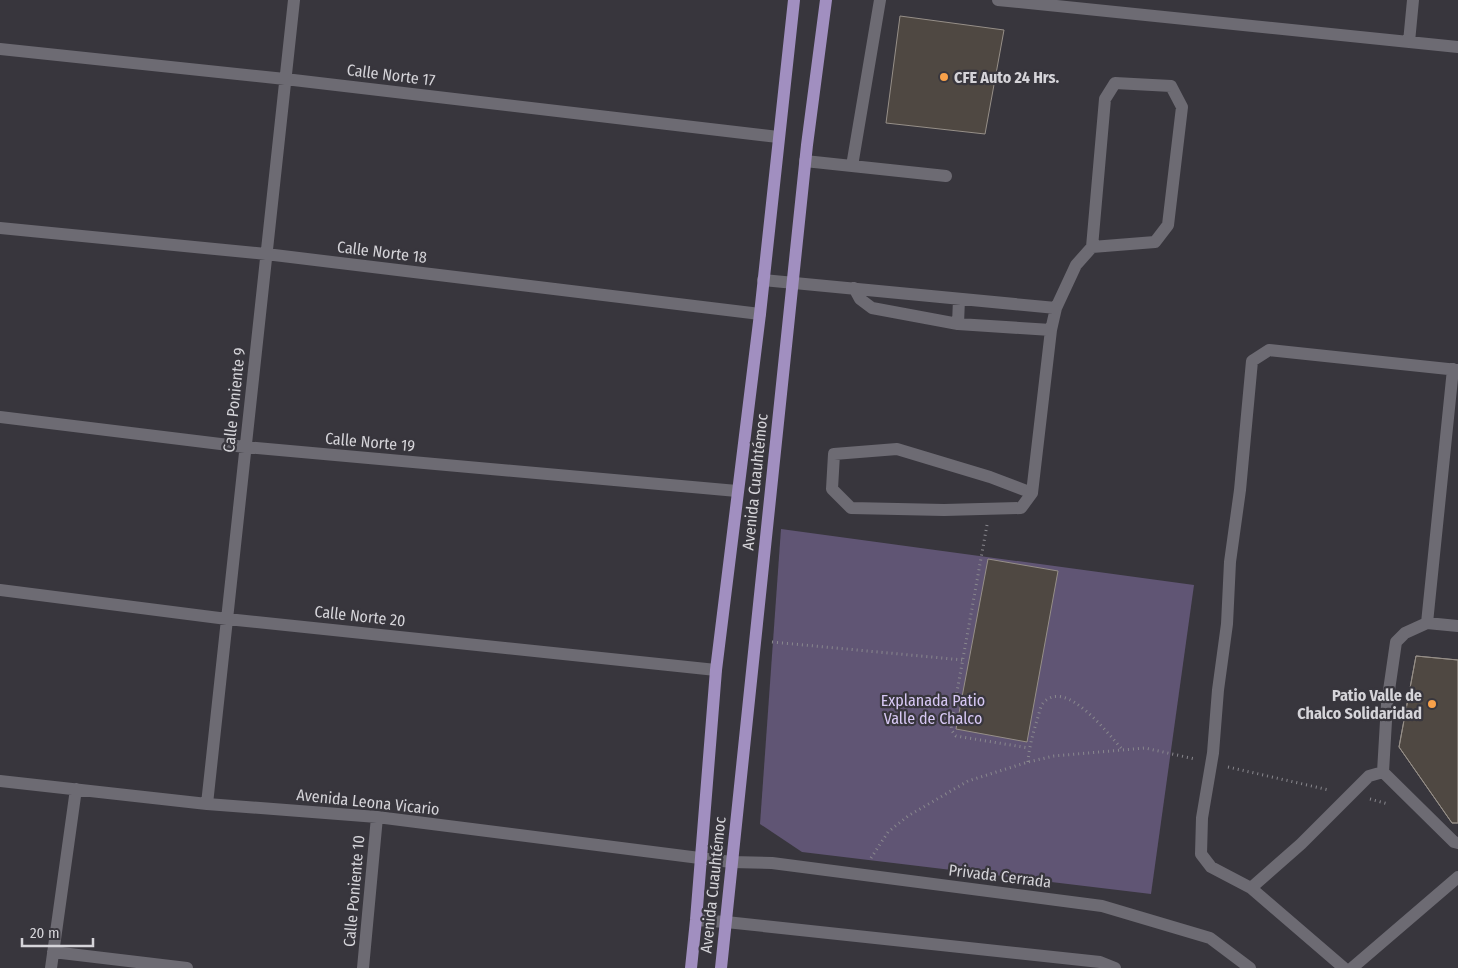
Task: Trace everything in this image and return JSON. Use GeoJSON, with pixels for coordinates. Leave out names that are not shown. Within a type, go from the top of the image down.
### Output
{"type":"FeatureCollection","features":[{"type":"Feature","properties":{"kind":"main road","name":"Avenida Cuauhtémoc"},"geometry":{"type":"LineString","coordinates":[[691,968],[716,670],[760,314],[794,0]]}},
{"type":"Feature","properties":{"kind":"main road","name":"Avenida Cuauhtémoc"},"geometry":{"type":"LineString","coordinates":[[721,968],[756,641],[768,500],[805,161],[826,0]]}},
{"type":"Feature","properties":{"kind":"street","name":"Calle Poniente 9"},"geometry":{"type":"LineString","coordinates":[[207,804],[294,0]]}},
{"type":"Feature","properties":{"kind":"street"},"geometry":{"type":"LineString","coordinates":[[852,166],[880,0]]}},
{"type":"Feature","properties":{"kind":"street"},"geometry":{"type":"LineString","coordinates":[[998,0],[1121,6],[1458,47]]}},
{"type":"Feature","properties":{"kind":"street"},"geometry":{"type":"LineString","coordinates":[[1409,42],[1412,0]]}},
{"type":"Feature","properties":{"kind":"street","name":"Calle Norte 17"},"geometry":{"type":"LineString","coordinates":[[0,49],[285,79],[778,137]]}},
{"type":"Feature","properties":{"kind":"street"},"geometry":{"type":"LineString","coordinates":[[1032,493],[990,477],[898,449],[834,454],[832,489],[851,508],[990,510],[1021,508],[1032,493],[1051,330],[1056,308],[1076,265],[1092,247],[1105,100],[1115,83],[1171,86],[1182,107],[1168,226],[1155,242],[1092,247]]}},
{"type":"Feature","properties":{"kind":"street"},"geometry":{"type":"LineString","coordinates":[[805,161],[946,176]]}},
{"type":"Feature","properties":{"kind":"street","name":"Calle Norte 18"},"geometry":{"type":"LineString","coordinates":[[0,228],[266,254],[760,314]]}},
{"type":"Feature","properties":{"kind":"street"},"geometry":{"type":"LineString","coordinates":[[763,280],[1056,308]]}},
{"type":"Feature","properties":{"kind":"street"},"geometry":{"type":"LineString","coordinates":[[854,288],[860,299],[872,308],[958,324],[1051,330]]}},
{"type":"Feature","properties":{"kind":"street"},"geometry":{"type":"LineString","coordinates":[[958,324],[959,299]]}},
{"type":"Feature","properties":{"kind":"street"},"geometry":{"type":"LineString","coordinates":[[1344,968],[1250,888],[1211,867],[1201,854],[1202,818],[1212,763],[1218,690],[1227,624],[1230,562],[1240,490],[1252,361],[1269,350],[1456,369],[1427,623]]}},
{"type":"Feature","properties":{"kind":"street","name":"Calle Norte 19"},"geometry":{"type":"LineString","coordinates":[[0,417],[245,447],[737,490]]}},
{"type":"Feature","properties":{"kind":"street","name":"Calle Norte 20"},"geometry":{"type":"LineString","coordinates":[[0,590],[227,619],[716,670]]}},
{"type":"Feature","properties":{"kind":"street"},"geometry":{"type":"LineString","coordinates":[[1458,626],[1427,623],[1405,632],[1396,642],[1387,704],[1383,772],[1454,842],[1458,843]]}},
{"type":"Feature","properties":{"kind":"street"},"geometry":{"type":"LineString","coordinates":[[1250,888],[1301,844],[1369,776],[1383,772]]}},
{"type":"Feature","properties":{"kind":"street","name":"Avenida Leona Vicario"},"geometry":{"type":"LineString","coordinates":[[0,781],[207,804],[377,817],[731,862]]}},
{"type":"Feature","properties":{"kind":"street"},"geometry":{"type":"LineString","coordinates":[[51,968],[76,789]]}},
{"type":"Feature","properties":{"kind":"street","name":"Calle Poniente 10"},"geometry":{"type":"LineString","coordinates":[[363,968],[377,817]]}},
{"type":"Feature","properties":{"kind":"street","name":"Privada Cerrada"},"geometry":{"type":"LineString","coordinates":[[731,862],[772,863],[1102,906],[1210,938],[1250,968]]}},
{"type":"Feature","properties":{"kind":"street"},"geometry":{"type":"LineString","coordinates":[[1352,968],[1458,878]]}},
{"type":"Feature","properties":{"kind":"street"},"geometry":{"type":"LineString","coordinates":[[696,920],[1100,962],[1115,968]]}},
{"type":"Feature","properties":{"kind":"street"},"geometry":{"type":"LineString","coordinates":[[53,952],[188,968]]}},
{"type":"Feature","properties":{"kind":"path"},"geometry":{"type":"LineString","coordinates":[[990,510],[951,725],[952,731],[956,736],[1029,748]]}},
{"type":"Feature","properties":{"kind":"path"},"geometry":{"type":"LineString","coordinates":[[756,641],[963,660]]}},
{"type":"Feature","properties":{"kind":"path"},"geometry":{"type":"LineString","coordinates":[[1028,762],[1029,748],[1043,703],[1054,696],[1064,697],[1077,703],[1122,749]]}},
{"type":"Feature","properties":{"kind":"path"},"geometry":{"type":"LineString","coordinates":[[859,874],[888,832],[908,816],[968,781],[1054,756],[1145,748],[1425,813]]}},
{"type":"Feature","properties":{"kind":"green space","name":"Explanada Patio Valle de Chalco"},"geometry":{"type":"Polygon","coordinates":[[[781,529],[1194,585],[1151,894],[802,852],[760,824],[781,529]]]}},
{"type":"Feature","properties":{"kind":"building","name":"CFE Auto 24 Hrs."},"geometry":{"type":"Polygon","coordinates":[[[900,16],[1004,30],[985,134],[886,123],[900,16]]]}},
{"type":"Feature","properties":{"kind":"building"},"geometry":{"type":"Polygon","coordinates":[[[988,559],[1058,571],[1027,742],[956,729],[988,559]]]}},
{"type":"Feature","properties":{"kind":"building","name":"Patio Valle de Chalco Solidaridad"},"geometry":{"type":"Polygon","coordinates":[[[1416,656],[1458,660],[1458,823],[1452,823],[1399,747],[1416,656]]]}},
{"type":"Feature","properties":{"kind":"building","name":"Patio Valle de Chalco Solidaridad"},"geometry":{"type":"Polygon","coordinates":[[[1416,656],[1458,660],[1458,823],[1452,823],[1399,747],[1416,656]]]}},
{"type":"Feature","properties":{"kind":"place","name":"CFE Auto 24 Hrs."},"geometry":{"type":"Point","coordinates":[944,77]}},
{"type":"Feature","properties":{"kind":"place","name":"Patio Valle de Chalco Solidaridad"},"geometry":{"type":"Point","coordinates":[1432,704]}}]}
